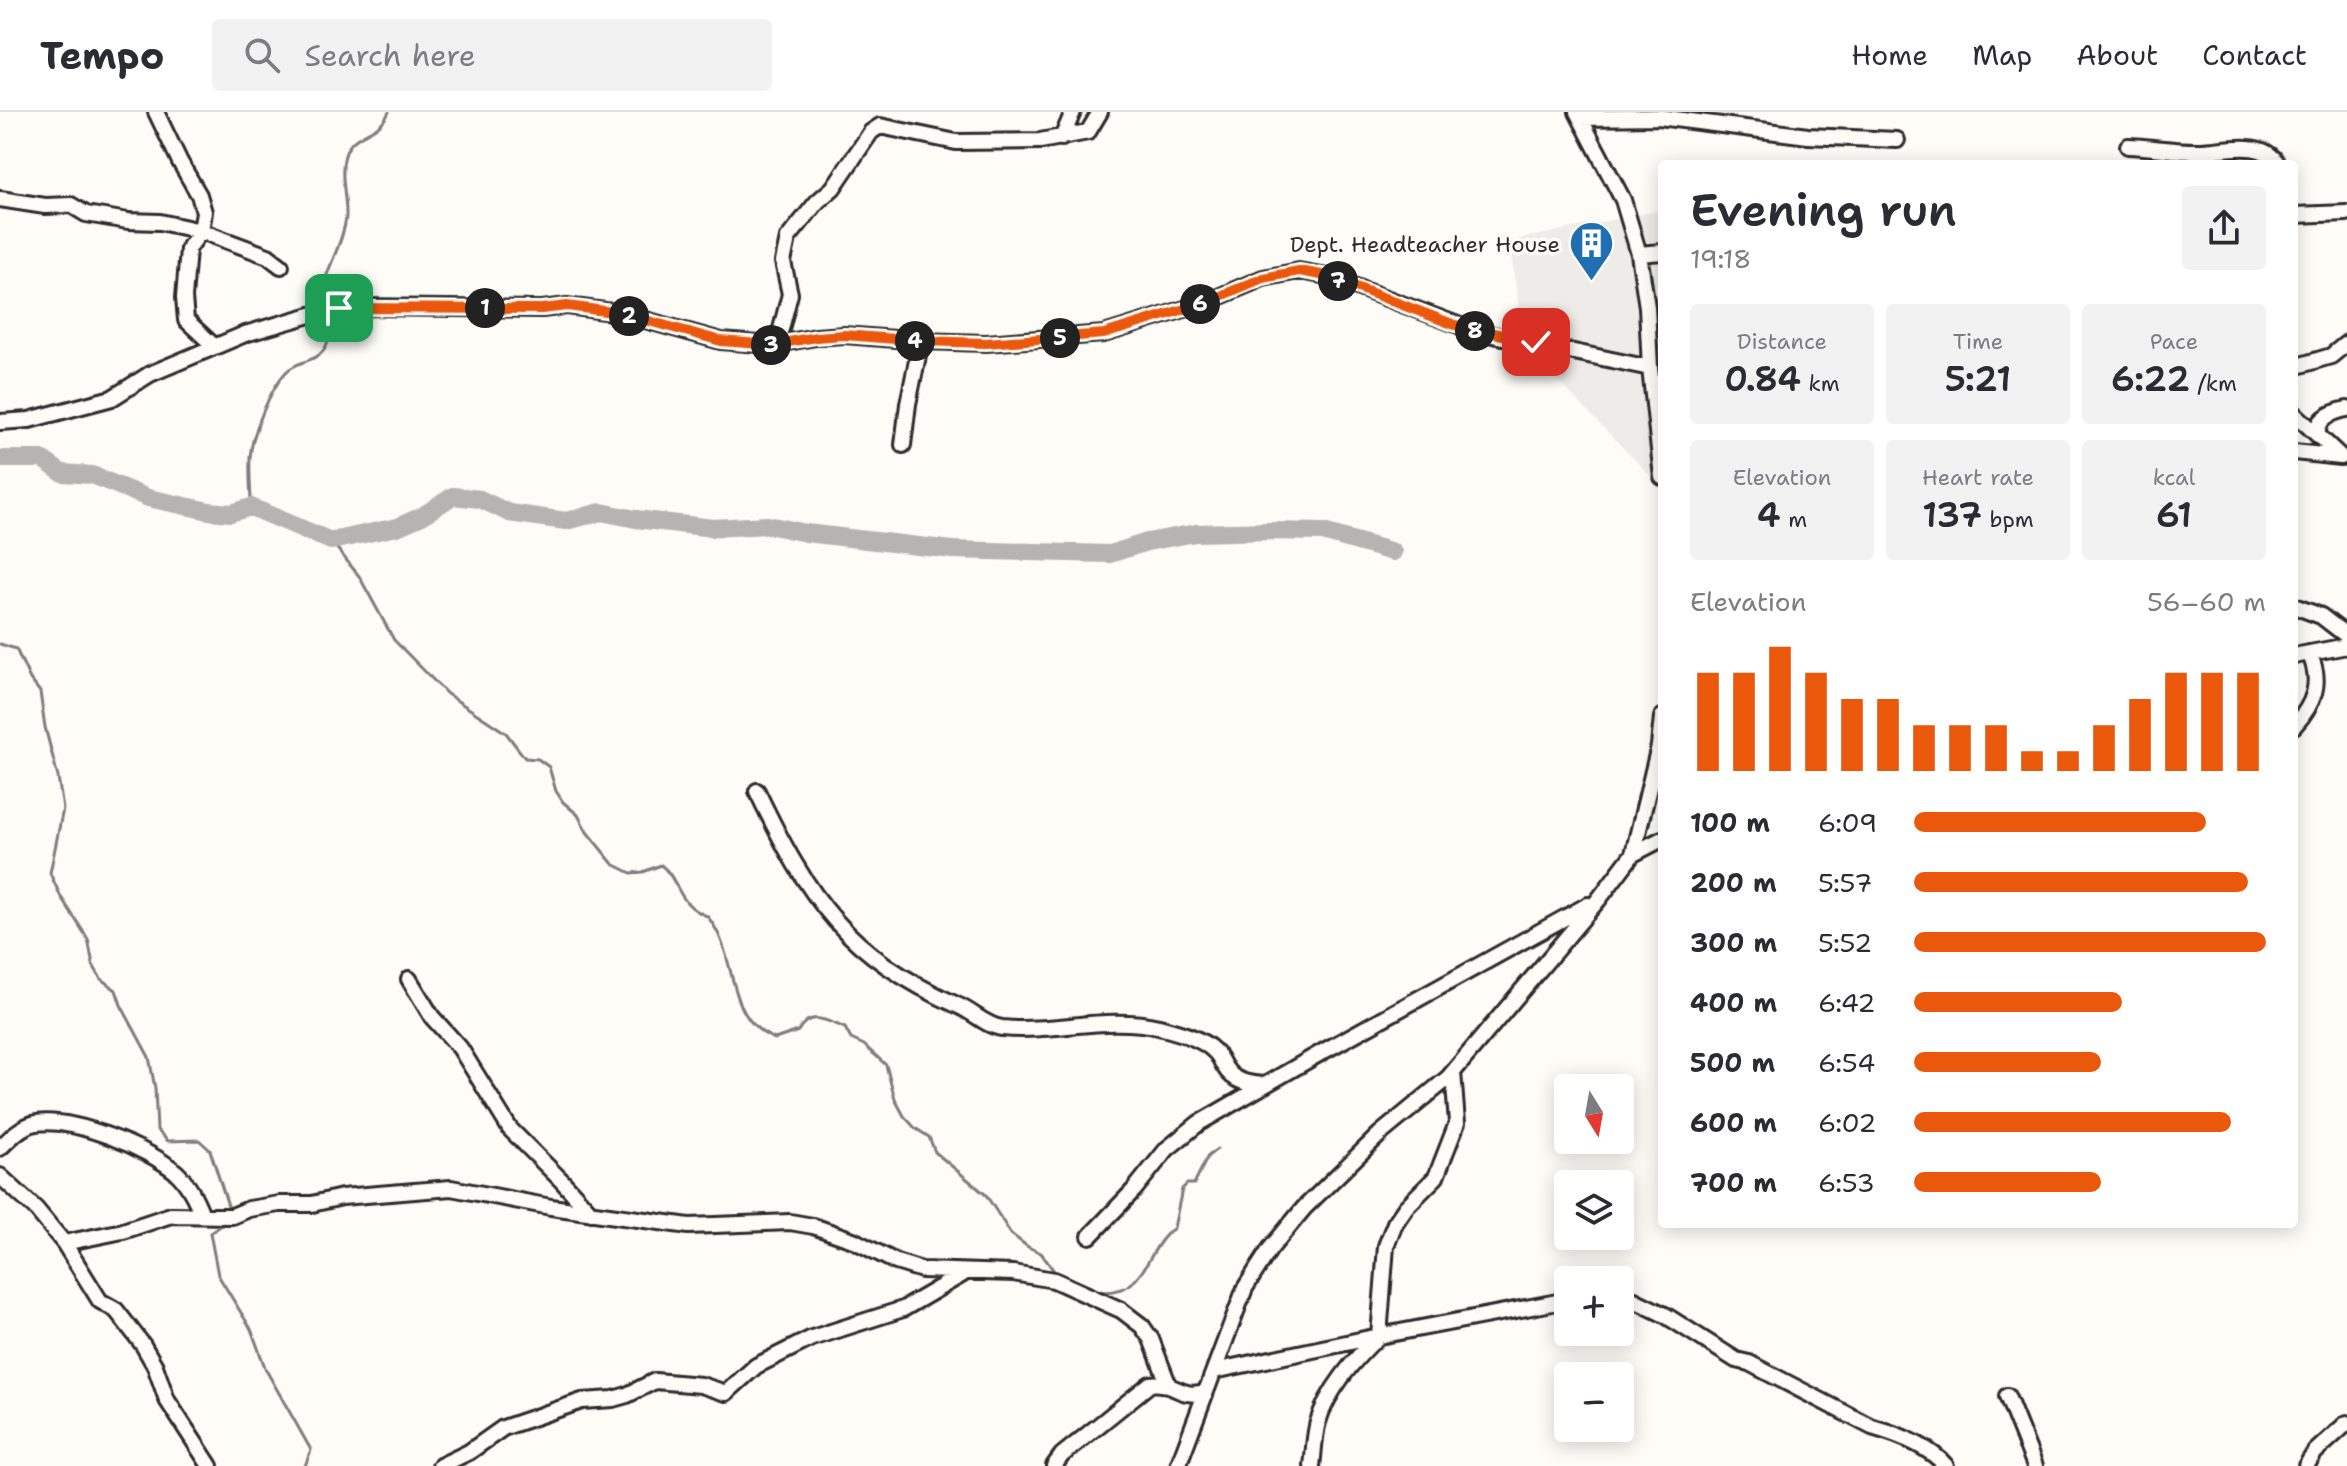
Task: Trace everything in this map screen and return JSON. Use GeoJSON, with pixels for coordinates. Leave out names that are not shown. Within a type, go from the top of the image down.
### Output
{"type":"FeatureCollection","features":[{"type":"Feature","properties":{"kind":"street"},"geometry":{"type":"LineString","coordinates":[[156,112],[199,195],[204,212],[201,231],[188,249],[184,298],[186,320],[215,347]]}},
{"type":"Feature","properties":{"kind":"street"},"geometry":{"type":"LineString","coordinates":[[1062,138],[1073,112]]}},
{"type":"Feature","properties":{"kind":"street"},"geometry":{"type":"LineString","coordinates":[[772,345],[781,329],[790,294],[783,262],[788,238],[817,202],[833,188],[871,132],[880,126],[956,142],[1062,138],[1088,132],[1100,112]]}},
{"type":"Feature","properties":{"kind":"street"},"geometry":{"type":"LineString","coordinates":[[1658,441],[1647,307],[1639,254],[1623,200],[1579,115],[1687,116],[1808,136],[1897,140]]}},
{"type":"Feature","properties":{"kind":"street"},"geometry":{"type":"LineString","coordinates":[[2128,146],[2194,151],[2248,148],[2266,152],[2274,160]]}},
{"type":"Feature","properties":{"kind":"street"},"geometry":{"type":"LineString","coordinates":[[0,199],[45,206],[71,205],[86,214],[128,221],[160,222],[201,231],[268,256],[281,266]]}},
{"type":"Feature","properties":{"kind":"street"},"geometry":{"type":"LineString","coordinates":[[2298,212],[2347,213]]}},
{"type":"Feature","properties":{"kind":"street"},"geometry":{"type":"LineString","coordinates":[[1639,254],[1658,252]]}},
{"type":"Feature","properties":{"kind":"street"},"geometry":{"type":"LineString","coordinates":[[0,422],[29,420],[112,398],[150,374],[245,334],[339,308],[542,309],[567,306],[620,313],[721,341],[772,345],[844,335],[986,343],[1104,334],[1204,303],[1263,278],[1299,271],[1327,276],[1474,331],[1650,368]]}},
{"type":"Feature","properties":{"kind":"street"},"geometry":{"type":"LineString","coordinates":[[1647,307],[1658,310]]}},
{"type":"Feature","properties":{"kind":"street"},"geometry":{"type":"LineString","coordinates":[[903,445],[921,341]]}},
{"type":"Feature","properties":{"kind":"street"},"geometry":{"type":"LineString","coordinates":[[2298,366],[2331,356],[2347,343]]}},
{"type":"Feature","properties":{"kind":"street"},"geometry":{"type":"LineString","coordinates":[[2318,435],[2320,423],[2327,416],[2347,409]]}},
{"type":"Feature","properties":{"kind":"street"},"geometry":{"type":"LineString","coordinates":[[2298,417],[2344,458]]}},
{"type":"Feature","properties":{"kind":"street"},"geometry":{"type":"LineString","coordinates":[[2298,452],[2344,458]]}},
{"type":"Feature","properties":{"kind":"street"},"geometry":{"type":"LineString","coordinates":[[2298,607],[2321,616],[2347,636]]}},
{"type":"Feature","properties":{"kind":"street"},"geometry":{"type":"LineString","coordinates":[[2302,655],[2347,646]]}},
{"type":"Feature","properties":{"kind":"street"},"geometry":{"type":"LineString","coordinates":[[2298,721],[2313,702],[2317,669],[2302,655]]}},
{"type":"Feature","properties":{"kind":"street"},"geometry":{"type":"LineString","coordinates":[[1178,1466],[1245,1288],[1270,1249],[1304,1208],[1380,1134],[1453,1072],[1599,899],[1633,854],[1658,750]]}},
{"type":"Feature","properties":{"kind":"street"},"geometry":{"type":"LineString","coordinates":[[757,791],[798,870],[819,902],[842,929],[906,980],[997,1027],[1130,1023],[1159,1027],[1202,1041],[1213,1049],[1231,1077],[1241,1082],[1265,1085]]}},
{"type":"Feature","properties":{"kind":"street"},"geometry":{"type":"LineString","coordinates":[[1633,854],[1658,841]]}},
{"type":"Feature","properties":{"kind":"street"},"geometry":{"type":"LineString","coordinates":[[1090,1236],[1134,1190],[1167,1149],[1199,1123],[1599,899]]}},
{"type":"Feature","properties":{"kind":"street"},"geometry":{"type":"LineString","coordinates":[[409,979],[432,1017],[460,1048],[510,1129],[591,1213]]}},
{"type":"Feature","properties":{"kind":"street"},"geometry":{"type":"LineString","coordinates":[[1312,1466],[1318,1421],[1332,1392],[1367,1346],[1379,1336],[1386,1246],[1395,1223],[1406,1207],[1436,1177],[1457,1123],[1453,1072]]}},
{"type":"Feature","properties":{"kind":"street"},"geometry":{"type":"LineString","coordinates":[[0,1148],[19,1130],[36,1123],[103,1134],[157,1158],[177,1173],[197,1200],[202,1215]]}},
{"type":"Feature","properties":{"kind":"street"},"geometry":{"type":"LineString","coordinates":[[0,1176],[36,1209],[64,1243],[100,1301],[116,1310],[143,1345],[155,1366],[167,1400],[210,1466]]}},
{"type":"Feature","properties":{"kind":"street"},"geometry":{"type":"LineString","coordinates":[[64,1243],[123,1231],[171,1215],[232,1216],[249,1209],[279,1204],[312,1204],[342,1197],[399,1194],[435,1188],[689,1226],[790,1222],[813,1226],[853,1240],[896,1262],[922,1270],[1013,1273],[1054,1280],[1121,1310],[1142,1326],[1151,1339],[1169,1386]]}},
{"type":"Feature","properties":{"kind":"street"},"geometry":{"type":"LineString","coordinates":[[440,1466],[469,1452],[503,1428],[582,1401],[627,1395],[655,1381],[701,1385],[726,1393],[756,1366],[812,1338],[903,1309],[963,1273]]}},
{"type":"Feature","properties":{"kind":"street"},"geometry":{"type":"LineString","coordinates":[[1634,1300],[1665,1315],[1736,1360],[1749,1363],[1872,1427],[1893,1432],[1938,1457],[1946,1466]]}},
{"type":"Feature","properties":{"kind":"street"},"geometry":{"type":"LineString","coordinates":[[1214,1371],[1554,1303]]}},
{"type":"Feature","properties":{"kind":"street"},"geometry":{"type":"LineString","coordinates":[[1054,1466],[1062,1455],[1143,1388],[1159,1383],[1186,1394],[1197,1395],[1206,1391]]}},
{"type":"Feature","properties":{"kind":"street"},"geometry":{"type":"LineString","coordinates":[[2007,1396],[2035,1466]]}},
{"type":"Feature","properties":{"kind":"street"},"geometry":{"type":"LineString","coordinates":[[2306,1466],[2315,1452],[2347,1423]]}},
{"type":"Feature","properties":{"kind":"shaded area"},"geometry":{"type":"Polygon","coordinates":[[[1658,211],[1658,484],[1525,347],[1509,241],[1658,211]]]}},
{"type":"Feature","properties":{"kind":"waterway"},"geometry":{"type":"LineString","coordinates":[[321,307],[324,284],[341,240],[346,217],[345,156],[352,143],[380,125],[389,112]]}},
{"type":"Feature","properties":{"kind":"waterway"},"geometry":{"type":"LineString","coordinates":[[251,507],[250,457],[263,412],[286,372],[321,354],[325,348],[329,338],[325,318]]}},
{"type":"Feature","properties":{"kind":"waterway"},"geometry":{"type":"LineString","coordinates":[[0,459],[42,459],[62,473],[92,475],[148,498],[209,511],[231,513],[251,507],[331,541],[397,527],[422,516],[453,496],[480,499],[509,513],[566,521],[601,512],[713,528],[768,525],[806,533],[953,550],[1110,554],[1147,542],[1196,533],[1270,531],[1323,532],[1393,552]]}},
{"type":"Feature","properties":{"kind":"waterway"},"geometry":{"type":"LineString","coordinates":[[331,541],[359,576],[394,640],[447,694],[506,733],[525,758],[538,759],[549,767],[556,791],[563,802],[578,815],[587,832],[613,864],[631,873],[661,865],[689,905],[707,916],[724,949],[739,1002],[759,1030],[775,1039],[798,1031],[813,1019],[845,1028],[851,1039],[864,1045],[886,1065],[895,1099],[904,1116],[929,1137],[935,1152],[986,1195],[1011,1234],[1041,1253],[1054,1271],[1062,1276]]}},
{"type":"Feature","properties":{"kind":"waterway"},"geometry":{"type":"LineString","coordinates":[[0,644],[16,649],[40,692],[63,809],[50,873],[61,897],[88,939],[93,965],[101,979],[116,990],[149,1057],[155,1088],[157,1130],[168,1141],[199,1140],[210,1150],[230,1212]]}},
{"type":"Feature","properties":{"kind":"waterway"},"geometry":{"type":"LineString","coordinates":[[1094,1291],[1125,1288],[1143,1271],[1156,1248],[1174,1228],[1182,1189],[1187,1184],[1194,1184],[1208,1156],[1217,1149]]}},
{"type":"Feature","properties":{"kind":"waterway"},"geometry":{"type":"LineString","coordinates":[[228,1221],[210,1233],[218,1275],[251,1329],[266,1370],[311,1450],[305,1466]]}},
{"type":"Feature","properties":{"kind":"place","name":"Dept. Headteacher House"},"geometry":{"type":"Point","coordinates":[1591,283]}},
{"type":"Feature","properties":{"kind":"route"},"geometry":{"type":"LineString","coordinates":[[339,308],[542,309],[567,306],[620,313],[721,341],[780,345],[844,335],[986,343],[1104,334],[1159,319],[1263,278],[1299,271],[1327,276],[1474,331],[1536,342]]}}]}
